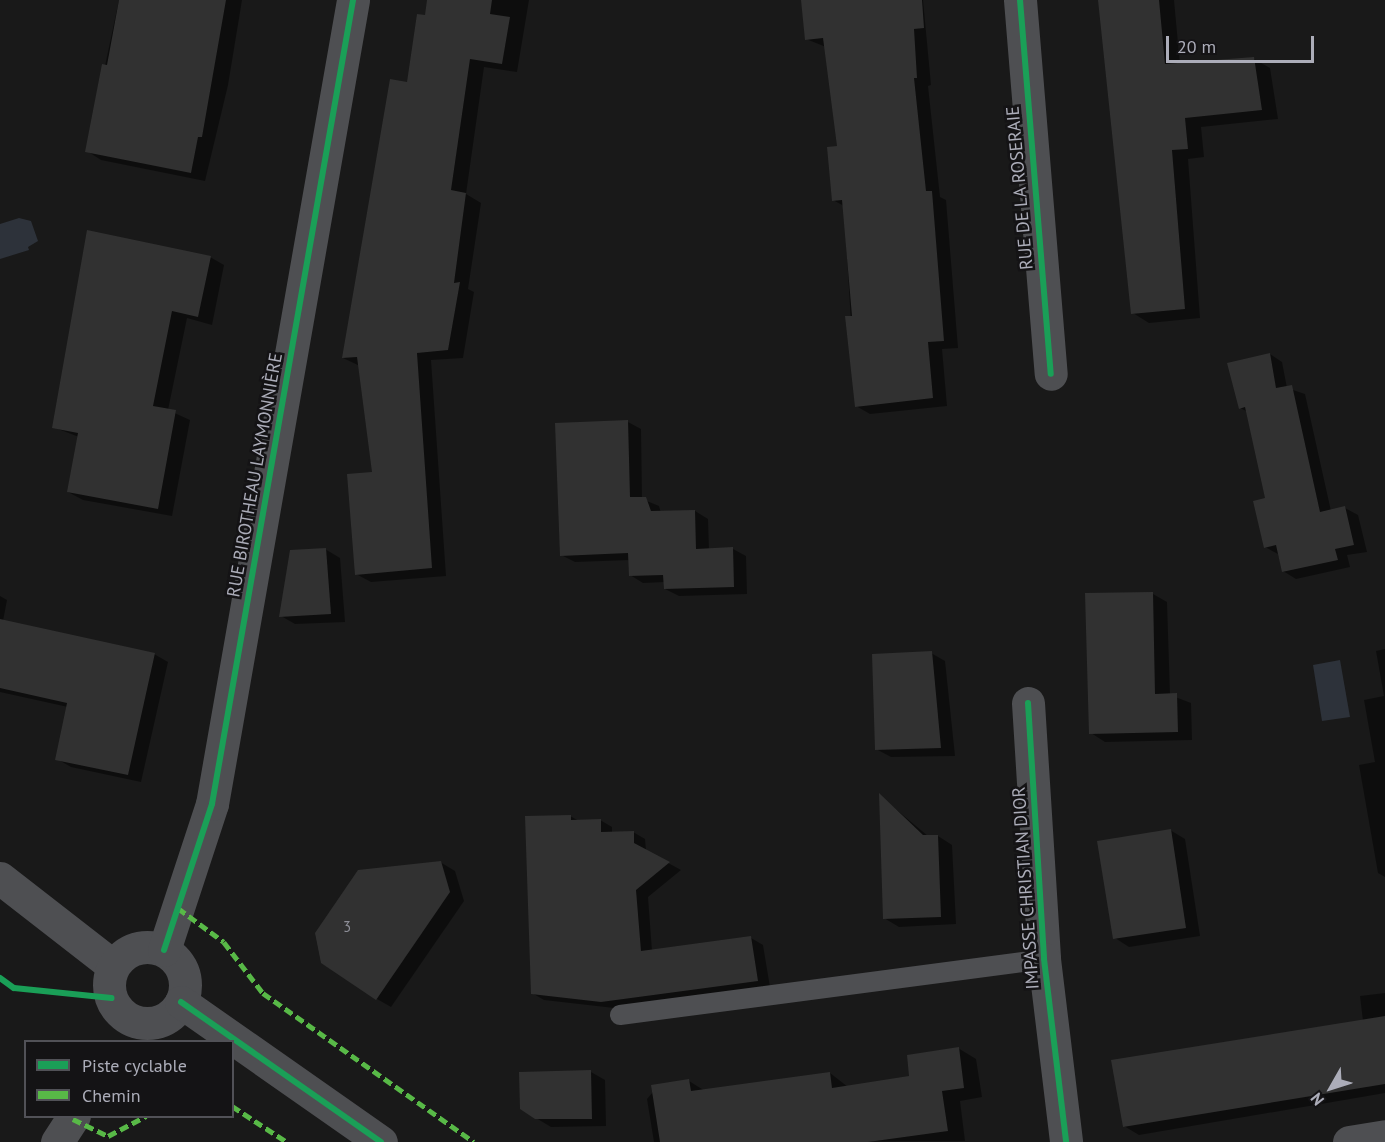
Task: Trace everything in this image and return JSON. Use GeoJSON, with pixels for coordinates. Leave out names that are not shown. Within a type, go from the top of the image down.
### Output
{"type":"FeatureCollection","features":[{"type":"Feature","properties":{"kind":"street","name":"RUE BIROTHEAU LAYMONNIÈRE"},"geometry":{"type":"LineString","coordinates":[[164,950],[212,804],[353,0]]}},
{"type":"Feature","properties":{"kind":"street","name":"RUE DE LA ROSERAIE"},"geometry":{"type":"LineString","coordinates":[[1020,0],[1051,374]]}},
{"type":"Feature","properties":{"kind":"street","name":"IMPASSE CHRISTIAN DIOR"},"geometry":{"type":"LineString","coordinates":[[1028,703],[1044,959],[1066,1142]]}},
{"type":"Feature","properties":{"kind":"street"},"geometry":{"type":"LineString","coordinates":[[0,878],[114,966]]}},
{"type":"Feature","properties":{"kind":"street"},"geometry":{"type":"LineString","coordinates":[[141,947],[164,950],[181,967],[184,990],[181,1002],[156,1022],[134,1021],[119,1029],[111,998],[109,976],[114,966],[120,957],[141,947]]}},
{"type":"Feature","properties":{"kind":"street"},"geometry":{"type":"LineString","coordinates":[[181,1002],[381,1142]]}},
{"type":"Feature","properties":{"kind":"street"},"geometry":{"type":"LineString","coordinates":[[57,1142],[73,1118]]}},
{"type":"Feature","properties":{"kind":"street"},"geometry":{"type":"LineString","coordinates":[[1348,1142],[1385,1136]]}},
{"type":"Feature","properties":{"kind":"lane","name":"IMPASSE CHRISTIAN DIOR"},"geometry":{"type":"LineString","coordinates":[[620,1015],[1044,959]]}},
{"type":"Feature","properties":{"kind":"shaded area"},"geometry":{"type":"Polygon","coordinates":[[[19,218],[31,221],[38,241],[28,247],[29,250],[0,259],[0,224],[19,218]]]}},
{"type":"Feature","properties":{"kind":"shaded area"},"geometry":{"type":"Polygon","coordinates":[[[1340,660],[1350,717],[1322,721],[1313,665],[1340,660]]]}},
{"type":"Feature","properties":{"kind":"building"},"geometry":{"type":"Polygon","coordinates":[[[119,0],[226,0],[202,137],[198,137],[191,173],[85,152],[102,64],[107,65],[119,0]]]}},
{"type":"Feature","properties":{"kind":"building"},"geometry":{"type":"Polygon","coordinates":[[[427,0],[492,0],[490,14],[510,17],[502,64],[470,59],[451,190],[466,193],[454,283],[460,282],[448,350],[417,353],[432,568],[355,575],[347,474],[372,472],[357,357],[342,358],[390,79],[407,82],[417,14],[425,15],[427,0]]]}},
{"type":"Feature","properties":{"kind":"building"},"geometry":{"type":"Polygon","coordinates":[[[801,0],[922,0],[924,28],[914,29],[917,78],[914,78],[926,191],[932,191],[944,341],[928,342],[933,398],[855,407],[845,316],[852,316],[842,200],[832,201],[827,147],[837,146],[823,38],[805,40],[801,0]]]}},
{"type":"Feature","properties":{"kind":"building"},"geometry":{"type":"Polygon","coordinates":[[[1098,0],[1159,0],[1165,64],[1254,57],[1262,110],[1185,118],[1188,149],[1172,150],[1185,309],[1131,314],[1098,0]]]}},
{"type":"Feature","properties":{"kind":"building"},"geometry":{"type":"Polygon","coordinates":[[[87,230],[211,256],[198,317],[172,311],[153,406],[176,410],[158,509],[67,492],[78,433],[52,428],[87,230]]]}},
{"type":"Feature","properties":{"kind":"building"},"geometry":{"type":"Polygon","coordinates":[[[1270,353],[1276,388],[1292,385],[1320,512],[1345,506],[1354,545],[1335,549],[1338,560],[1282,572],[1276,545],[1264,548],[1253,501],[1265,498],[1245,407],[1239,409],[1227,363],[1270,353]]]}},
{"type":"Feature","properties":{"kind":"building"},"geometry":{"type":"Polygon","coordinates":[[[628,420],[630,497],[646,497],[651,511],[695,510],[696,549],[733,547],[734,587],[664,589],[663,575],[629,576],[628,553],[560,556],[555,423],[628,420]]]}},
{"type":"Feature","properties":{"kind":"building"},"geometry":{"type":"Polygon","coordinates":[[[326,548],[331,614],[279,617],[290,550],[326,548]]]}},
{"type":"Feature","properties":{"kind":"building"},"geometry":{"type":"Polygon","coordinates":[[[1153,592],[1155,694],[1177,693],[1178,732],[1089,734],[1085,593],[1153,592]]]}},
{"type":"Feature","properties":{"kind":"building"},"geometry":{"type":"Polygon","coordinates":[[[0,619],[155,653],[128,775],[55,760],[67,703],[0,688],[0,619]]]}},
{"type":"Feature","properties":{"kind":"building"},"geometry":{"type":"Polygon","coordinates":[[[932,651],[941,748],[875,750],[872,654],[932,651]]]}},
{"type":"Feature","properties":{"kind":"building"},"geometry":{"type":"Polygon","coordinates":[[[879,793],[923,835],[938,835],[941,917],[883,919],[879,793]]]}},
{"type":"Feature","properties":{"kind":"building"},"geometry":{"type":"Polygon","coordinates":[[[571,815],[571,820],[601,819],[601,832],[634,831],[634,843],[670,862],[636,890],[641,951],[751,936],[758,981],[601,1002],[531,994],[525,816],[571,815]]]}},
{"type":"Feature","properties":{"kind":"building"},"geometry":{"type":"Polygon","coordinates":[[[1171,829],[1186,928],[1113,939],[1097,841],[1171,829]]]}},
{"type":"Feature","properties":{"kind":"building"},"geometry":{"type":"Polygon","coordinates":[[[441,861],[450,892],[376,1000],[321,963],[315,933],[358,870],[441,861]]]}},
{"type":"Feature","properties":{"kind":"building"},"geometry":{"type":"Polygon","coordinates":[[[1385,1016],[1385,1084],[1123,1127],[1111,1060],[1385,1016]]]}},
{"type":"Feature","properties":{"kind":"building"},"geometry":{"type":"Polygon","coordinates":[[[959,1047],[964,1088],[942,1091],[948,1131],[868,1142],[660,1142],[651,1085],[689,1079],[691,1091],[830,1072],[832,1088],[909,1076],[907,1055],[959,1047]]]}},
{"type":"Feature","properties":{"kind":"building"},"geometry":{"type":"Polygon","coordinates":[[[591,1070],[592,1119],[535,1119],[520,1109],[519,1072],[591,1070]]]}},
{"type":"Feature","properties":{"kind":"marked path"},"geometry":{"type":"LineString","coordinates":[[178,908],[224,942],[263,993],[474,1142]]}},
{"type":"Feature","properties":{"kind":"marked path"},"geometry":{"type":"LineString","coordinates":[[234,1107],[287,1142]]}},
{"type":"Feature","properties":{"kind":"marked path"},"geometry":{"type":"LineString","coordinates":[[73,1119],[108,1136],[142,1118]]}},
{"type":"Feature","properties":{"kind":"cycle path"},"geometry":{"type":"LineString","coordinates":[[164,950],[212,804],[353,0]]}},
{"type":"Feature","properties":{"kind":"cycle path"},"geometry":{"type":"LineString","coordinates":[[1020,0],[1051,374]]}},
{"type":"Feature","properties":{"kind":"cycle path"},"geometry":{"type":"LineString","coordinates":[[1028,703],[1044,959],[1066,1142]]}},
{"type":"Feature","properties":{"kind":"cycle path"},"geometry":{"type":"LineString","coordinates":[[0,978],[14,988],[111,998]]}},
{"type":"Feature","properties":{"kind":"cycle path"},"geometry":{"type":"LineString","coordinates":[[181,1002],[381,1142]]}}]}
